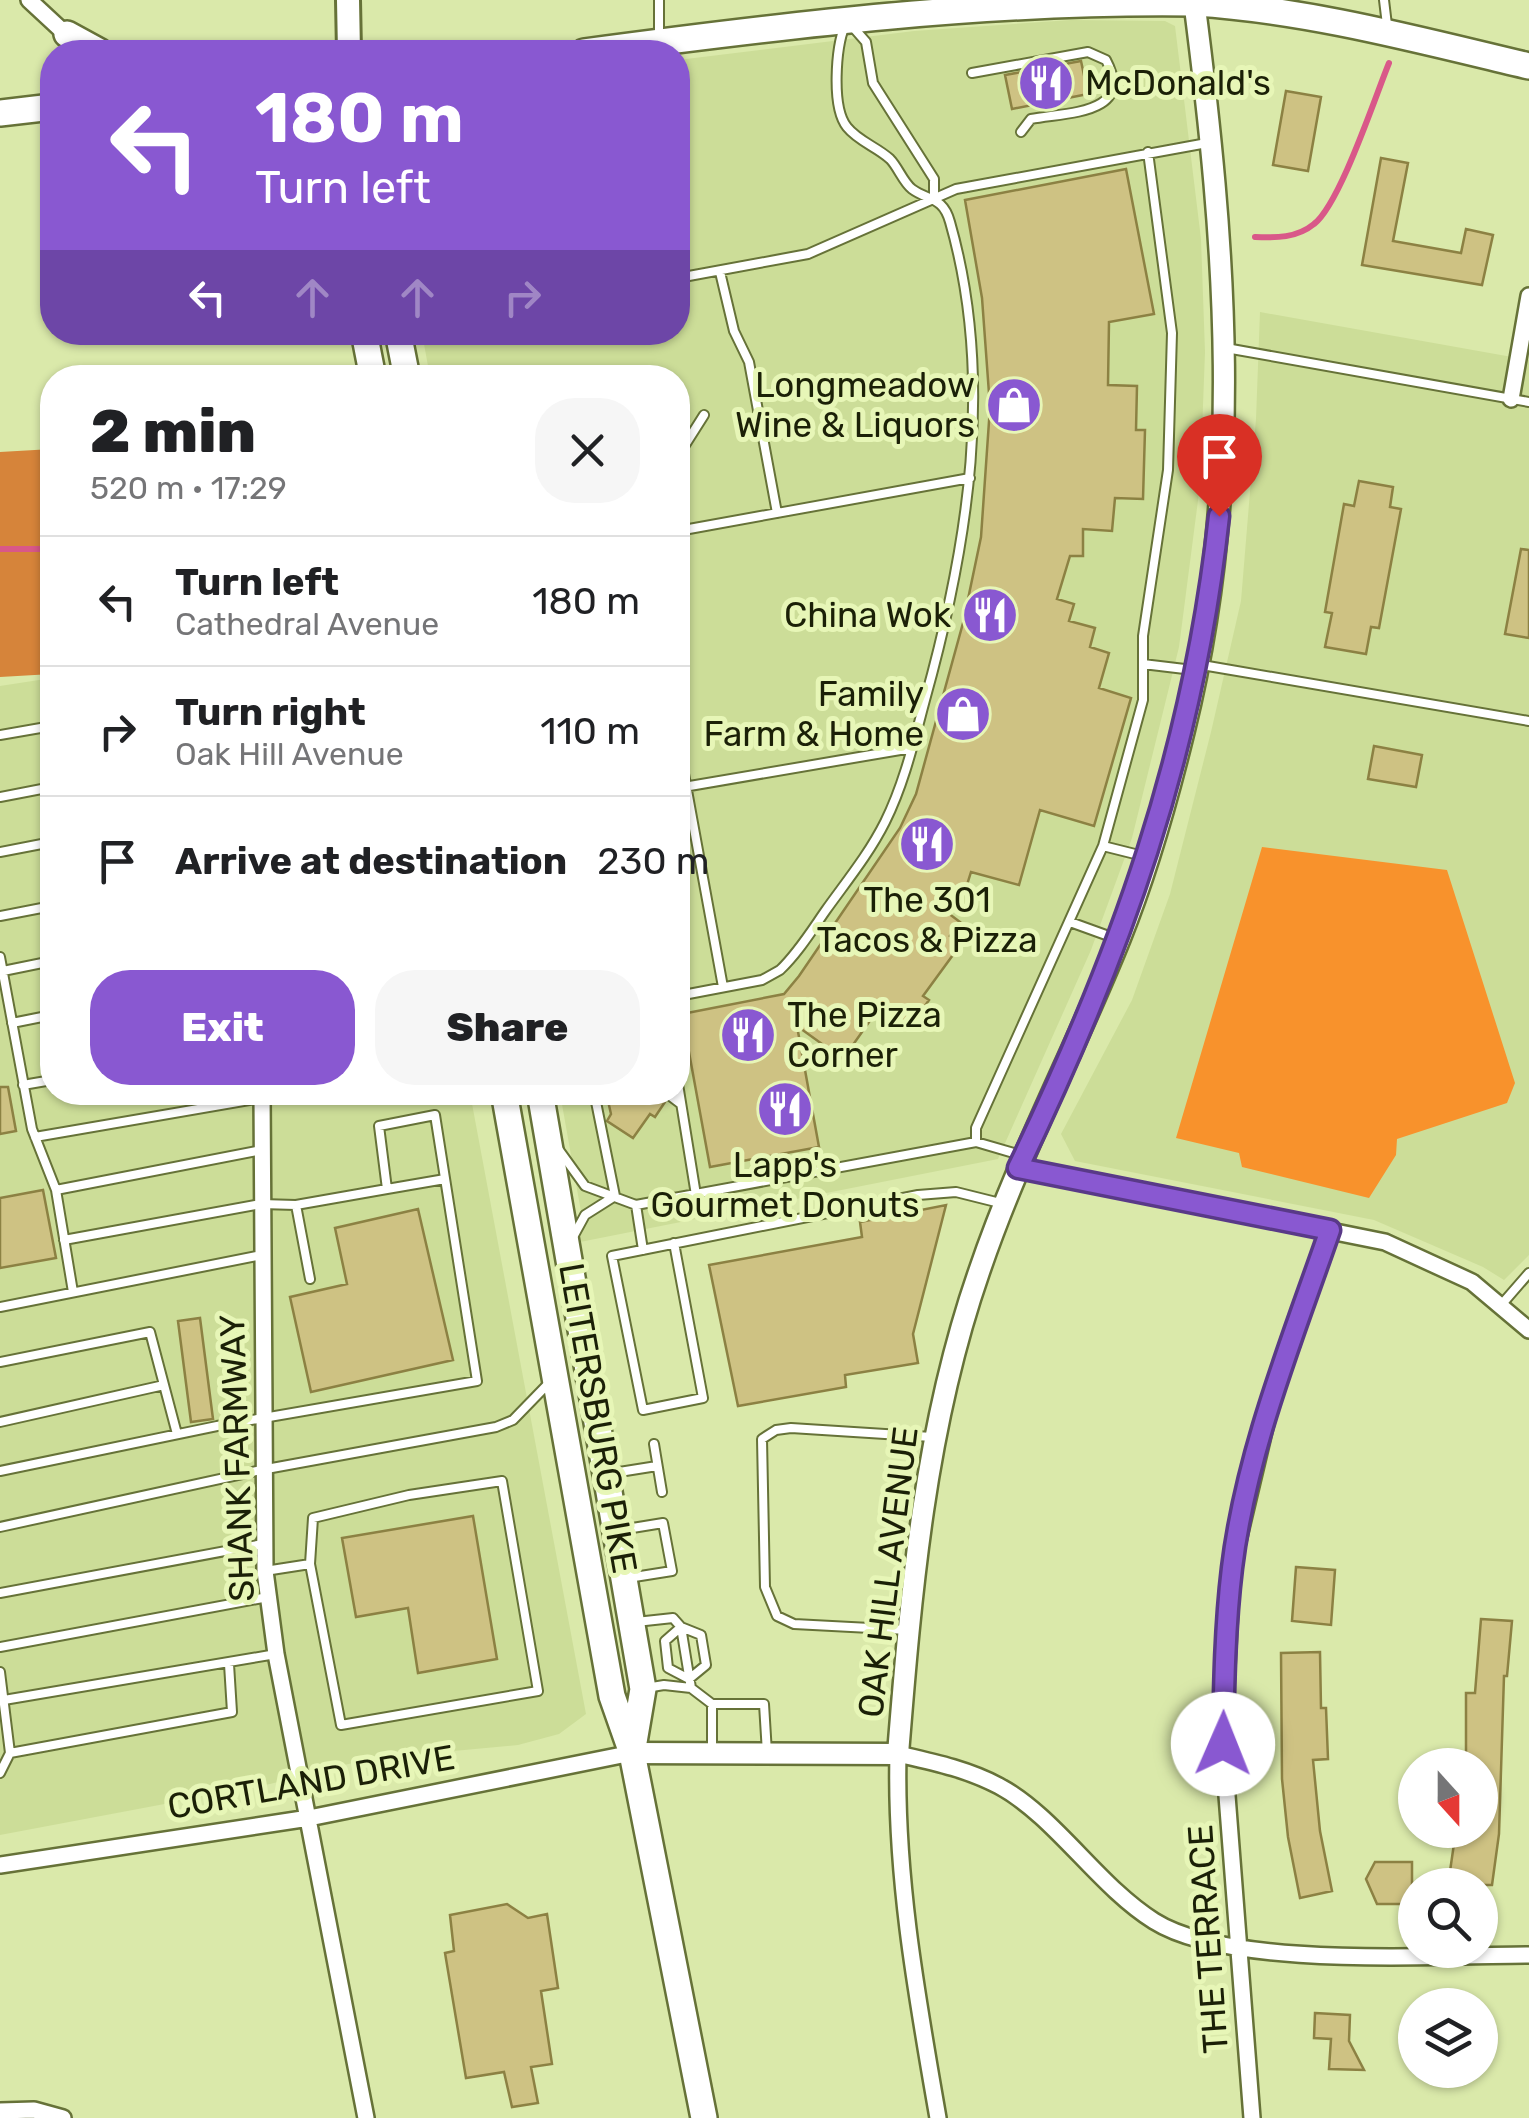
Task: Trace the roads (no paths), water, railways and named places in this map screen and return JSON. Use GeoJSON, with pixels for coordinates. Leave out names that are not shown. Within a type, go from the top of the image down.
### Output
{"type":"FeatureCollection","features":[{"type":"Feature","properties":{"kind":"main road"},"geometry":{"type":"LineString","coordinates":[[348,0],[349,40]]}},
{"type":"Feature","properties":{"kind":"main road"},"geometry":{"type":"LineString","coordinates":[[1297,0],[1388,33]]}},
{"type":"Feature","properties":{"kind":"main road"},"geometry":{"type":"LineString","coordinates":[[671,40],[847,10],[1018,1],[1194,2],[1284,13],[1529,66]]}},
{"type":"Feature","properties":{"kind":"main road"},"geometry":{"type":"LineString","coordinates":[[0,113],[40,108]]}},
{"type":"Feature","properties":{"kind":"main road","name":"LEITERSBURG PIKE"},"geometry":{"type":"LineString","coordinates":[[506,1105],[612,1696],[632,1753],[704,2118]]}},
{"type":"Feature","properties":{"kind":"main road","name":"LEITERSBURG PIKE"},"geometry":{"type":"LineString","coordinates":[[542,1105],[643,1688],[632,1753]]}},
{"type":"Feature","properties":{"kind":"street"},"geometry":{"type":"LineString","coordinates":[[29,0],[70,40]]}},
{"type":"Feature","properties":{"kind":"street","name":"OAK HILL AVENUE"},"geometry":{"type":"LineString","coordinates":[[938,2118],[905,1913],[896,1823],[908,1630],[923,1502],[978,1274],[1021,1162],[1120,940],[1148,858],[1197,667],[1219,516],[1226,348],[1212,142],[1194,2]]}},
{"type":"Feature","properties":{"kind":"street"},"geometry":{"type":"LineString","coordinates":[[1511,399],[1529,296]]}},
{"type":"Feature","properties":{"kind":"street","name":"SHANK FARMWAY"},"geometry":{"type":"LineString","coordinates":[[262,1105],[261,1470],[265,1571],[276,1654],[366,2118]]}},
{"type":"Feature","properties":{"kind":"street"},"geometry":{"type":"LineString","coordinates":[[1021,1162],[1385,1242],[1440,1264],[1502,1304],[1529,1330]]}},
{"type":"Feature","properties":{"kind":"street","name":"THE TERRACE"},"geometry":{"type":"LineString","coordinates":[[1252,2118],[1223,1744],[1232,1566],[1270,1406],[1330,1230]]}},
{"type":"Feature","properties":{"kind":"street"},"geometry":{"type":"LineString","coordinates":[[632,1753],[898,1754],[964,1770],[1003,1788],[1154,1922],[1184,1936],[1241,1948],[1356,1956],[1529,1955]]}},
{"type":"Feature","properties":{"kind":"street","name":"CORTLAND DRIVE"},"geometry":{"type":"LineString","coordinates":[[0,1865],[309,1818],[632,1753]]}},
{"type":"Feature","properties":{"kind":"street"},"geometry":{"type":"LineString","coordinates":[[0,2111],[34,2110],[63,2118]]}},
{"type":"Feature","properties":{"kind":"lane"},"geometry":{"type":"LineString","coordinates":[[659,0],[659,40]]}},
{"type":"Feature","properties":{"kind":"lane"},"geometry":{"type":"LineString","coordinates":[[1384,0],[1388,33]]}},
{"type":"Feature","properties":{"kind":"lane"},"geometry":{"type":"LineString","coordinates":[[847,10],[836,48],[843,120],[856,136],[889,158],[912,189],[934,197]]}},
{"type":"Feature","properties":{"kind":"lane"},"geometry":{"type":"LineString","coordinates":[[690,994],[766,980],[788,962],[877,837],[897,795],[946,627],[970,478],[973,375],[969,322],[950,220],[934,197],[930,169],[873,83],[866,42],[847,10]]}},
{"type":"Feature","properties":{"kind":"lane"},"geometry":{"type":"LineString","coordinates":[[972,74],[1088,52],[1106,60],[1114,89],[1105,102],[1031,119],[1021,132]]}},
{"type":"Feature","properties":{"kind":"lane"},"geometry":{"type":"LineString","coordinates":[[690,276],[815,252],[934,197],[992,180],[1212,142]]}},
{"type":"Feature","properties":{"kind":"lane"},"geometry":{"type":"LineString","coordinates":[[976,1142],[976,1128],[1103,846],[1142,708],[1143,636],[1168,470],[1172,333],[1148,152]]}},
{"type":"Feature","properties":{"kind":"lane"},"geometry":{"type":"LineString","coordinates":[[720,272],[734,332],[749,362],[777,513]]}},
{"type":"Feature","properties":{"kind":"lane"},"geometry":{"type":"LineString","coordinates":[[1226,348],[1529,402]]}},
{"type":"Feature","properties":{"kind":"lane"},"geometry":{"type":"LineString","coordinates":[[690,437],[704,415]]}},
{"type":"Feature","properties":{"kind":"lane"},"geometry":{"type":"LineString","coordinates":[[690,529],[970,478]]}},
{"type":"Feature","properties":{"kind":"lane"},"geometry":{"type":"LineString","coordinates":[[1143,664],[1197,667],[1529,721]]}},
{"type":"Feature","properties":{"kind":"lane"},"geometry":{"type":"LineString","coordinates":[[0,735],[40,728]]}},
{"type":"Feature","properties":{"kind":"lane"},"geometry":{"type":"LineString","coordinates":[[690,786],[912,748]]}},
{"type":"Feature","properties":{"kind":"lane"},"geometry":{"type":"LineString","coordinates":[[0,797],[40,789]]}},
{"type":"Feature","properties":{"kind":"lane"},"geometry":{"type":"LineString","coordinates":[[690,826],[723,988]]}},
{"type":"Feature","properties":{"kind":"lane"},"geometry":{"type":"LineString","coordinates":[[0,852],[40,844]]}},
{"type":"Feature","properties":{"kind":"lane"},"geometry":{"type":"LineString","coordinates":[[1103,846],[1148,858]]}},
{"type":"Feature","properties":{"kind":"lane"},"geometry":{"type":"LineString","coordinates":[[0,916],[40,908]]}},
{"type":"Feature","properties":{"kind":"lane"},"geometry":{"type":"LineString","coordinates":[[1070,922],[1120,940]]}},
{"type":"Feature","properties":{"kind":"lane"},"geometry":{"type":"LineString","coordinates":[[0,957],[35,1137],[56,1190],[73,1292]]}},
{"type":"Feature","properties":{"kind":"lane"},"geometry":{"type":"LineString","coordinates":[[3,971],[40,964]]}},
{"type":"Feature","properties":{"kind":"lane"},"geometry":{"type":"LineString","coordinates":[[12,1023],[40,1017]]}},
{"type":"Feature","properties":{"kind":"lane"},"geometry":{"type":"LineString","coordinates":[[23,1085],[40,1082]]}},
{"type":"Feature","properties":{"kind":"lane"},"geometry":{"type":"LineString","coordinates":[[35,1137],[212,1105]]}},
{"type":"Feature","properties":{"kind":"lane"},"geometry":{"type":"LineString","coordinates":[[597,1105],[615,1196]]}},
{"type":"Feature","properties":{"kind":"lane"},"geometry":{"type":"LineString","coordinates":[[681,1105],[696,1195]]}},
{"type":"Feature","properties":{"kind":"lane"},"geometry":{"type":"LineString","coordinates":[[0,1471],[177,1434],[477,1381],[436,1114],[379,1126],[386,1189]]}},
{"type":"Feature","properties":{"kind":"lane"},"geometry":{"type":"LineString","coordinates":[[546,1127],[580,1182],[636,1206],[976,1142],[1021,1162]]}},
{"type":"Feature","properties":{"kind":"lane"},"geometry":{"type":"LineString","coordinates":[[56,1190],[262,1150]]}},
{"type":"Feature","properties":{"kind":"lane"},"geometry":{"type":"LineString","coordinates":[[64,1240],[261,1204],[296,1205],[446,1178]]}},
{"type":"Feature","properties":{"kind":"lane"},"geometry":{"type":"LineString","coordinates":[[674,1242],[703,1398],[644,1410],[612,1256],[674,1242],[918,1194],[956,1192],[1004,1204]]}},
{"type":"Feature","properties":{"kind":"lane"},"geometry":{"type":"LineString","coordinates":[[568,1263],[578,1224],[590,1211],[615,1196]]}},
{"type":"Feature","properties":{"kind":"lane"},"geometry":{"type":"LineString","coordinates":[[296,1205],[310,1279]]}},
{"type":"Feature","properties":{"kind":"lane"},"geometry":{"type":"LineString","coordinates":[[636,1206],[643,1250]]}},
{"type":"Feature","properties":{"kind":"lane"},"geometry":{"type":"LineString","coordinates":[[0,1307],[262,1255]]}},
{"type":"Feature","properties":{"kind":"lane"},"geometry":{"type":"LineString","coordinates":[[1502,1304],[1529,1273]]}},
{"type":"Feature","properties":{"kind":"lane"},"geometry":{"type":"LineString","coordinates":[[0,1362],[150,1332],[177,1434]]}},
{"type":"Feature","properties":{"kind":"lane"},"geometry":{"type":"LineString","coordinates":[[0,1526],[261,1470],[496,1427],[527,1408],[555,1377]]}},
{"type":"Feature","properties":{"kind":"lane"},"geometry":{"type":"LineString","coordinates":[[0,1422],[164,1385]]}},
{"type":"Feature","properties":{"kind":"lane"},"geometry":{"type":"LineString","coordinates":[[908,1630],[794,1624],[777,1616],[766,1587],[762,1439],[776,1430],[791,1428],[936,1437]]}},
{"type":"Feature","properties":{"kind":"lane"},"geometry":{"type":"LineString","coordinates":[[654,1444],[662,1492]]}},
{"type":"Feature","properties":{"kind":"lane"},"geometry":{"type":"LineString","coordinates":[[606,1475],[658,1466]]}},
{"type":"Feature","properties":{"kind":"lane"},"geometry":{"type":"LineString","coordinates":[[502,1482],[538,1690],[341,1725],[310,1564],[313,1518],[409,1495],[502,1482]]}},
{"type":"Feature","properties":{"kind":"lane"},"geometry":{"type":"LineString","coordinates":[[616,1531],[663,1523],[672,1571],[624,1579]]}},
{"type":"Feature","properties":{"kind":"lane"},"geometry":{"type":"LineString","coordinates":[[0,1593],[263,1544]]}},
{"type":"Feature","properties":{"kind":"lane"},"geometry":{"type":"LineString","coordinates":[[265,1571],[310,1564]]}},
{"type":"Feature","properties":{"kind":"lane"},"geometry":{"type":"LineString","coordinates":[[0,1646],[268,1597]]}},
{"type":"Feature","properties":{"kind":"lane"},"geometry":{"type":"LineString","coordinates":[[632,1622],[673,1618],[681,1627],[701,1636],[706,1665],[690,1683],[643,1688]]}},
{"type":"Feature","properties":{"kind":"lane"},"geometry":{"type":"LineString","coordinates":[[681,1627],[690,1683]]}},
{"type":"Feature","properties":{"kind":"lane"},"geometry":{"type":"LineString","coordinates":[[681,1627],[665,1641],[668,1668],[712,1704],[764,1704],[767,1753]]}},
{"type":"Feature","properties":{"kind":"lane"},"geometry":{"type":"LineString","coordinates":[[4,1700],[276,1654]]}},
{"type":"Feature","properties":{"kind":"lane"},"geometry":{"type":"LineString","coordinates":[[10,1752],[232,1712],[228,1664]]}},
{"type":"Feature","properties":{"kind":"lane"},"geometry":{"type":"LineString","coordinates":[[0,1672],[10,1752],[0,1773]]}},
{"type":"Feature","properties":{"kind":"lane"},"geometry":{"type":"LineString","coordinates":[[712,1704],[712,1753]]}},
{"type":"Feature","properties":{"kind":"waterway"},"geometry":{"type":"LineString","coordinates":[[1255,237],[1293,235],[1314,224],[1324,213],[1345,173],[1389,63]]}},
{"type":"Feature","properties":{"kind":"waterway"},"geometry":{"type":"LineString","coordinates":[[0,549],[40,549]]}},
{"type":"Feature","properties":{"kind":"place","name":"McDonald's"},"geometry":{"type":"Point","coordinates":[1046,83]}},
{"type":"Feature","properties":{"kind":"place","name":"Longmeadow Wine & Liquors"},"geometry":{"type":"Point","coordinates":[1014,405]}},
{"type":"Feature","properties":{"kind":"place","name":"China Wok"},"geometry":{"type":"Point","coordinates":[990,615]}},
{"type":"Feature","properties":{"kind":"place","name":"Family Farm & Home"},"geometry":{"type":"Point","coordinates":[963,714]}},
{"type":"Feature","properties":{"kind":"place","name":"The 301 Tacos & Pizza"},"geometry":{"type":"Point","coordinates":[927,844]}},
{"type":"Feature","properties":{"kind":"place","name":"The Pizza Corner"},"geometry":{"type":"Point","coordinates":[748,1035]}},
{"type":"Feature","properties":{"kind":"place","name":"Lapp's Gourmet Donuts"},"geometry":{"type":"Point","coordinates":[785,1109]}}]}
